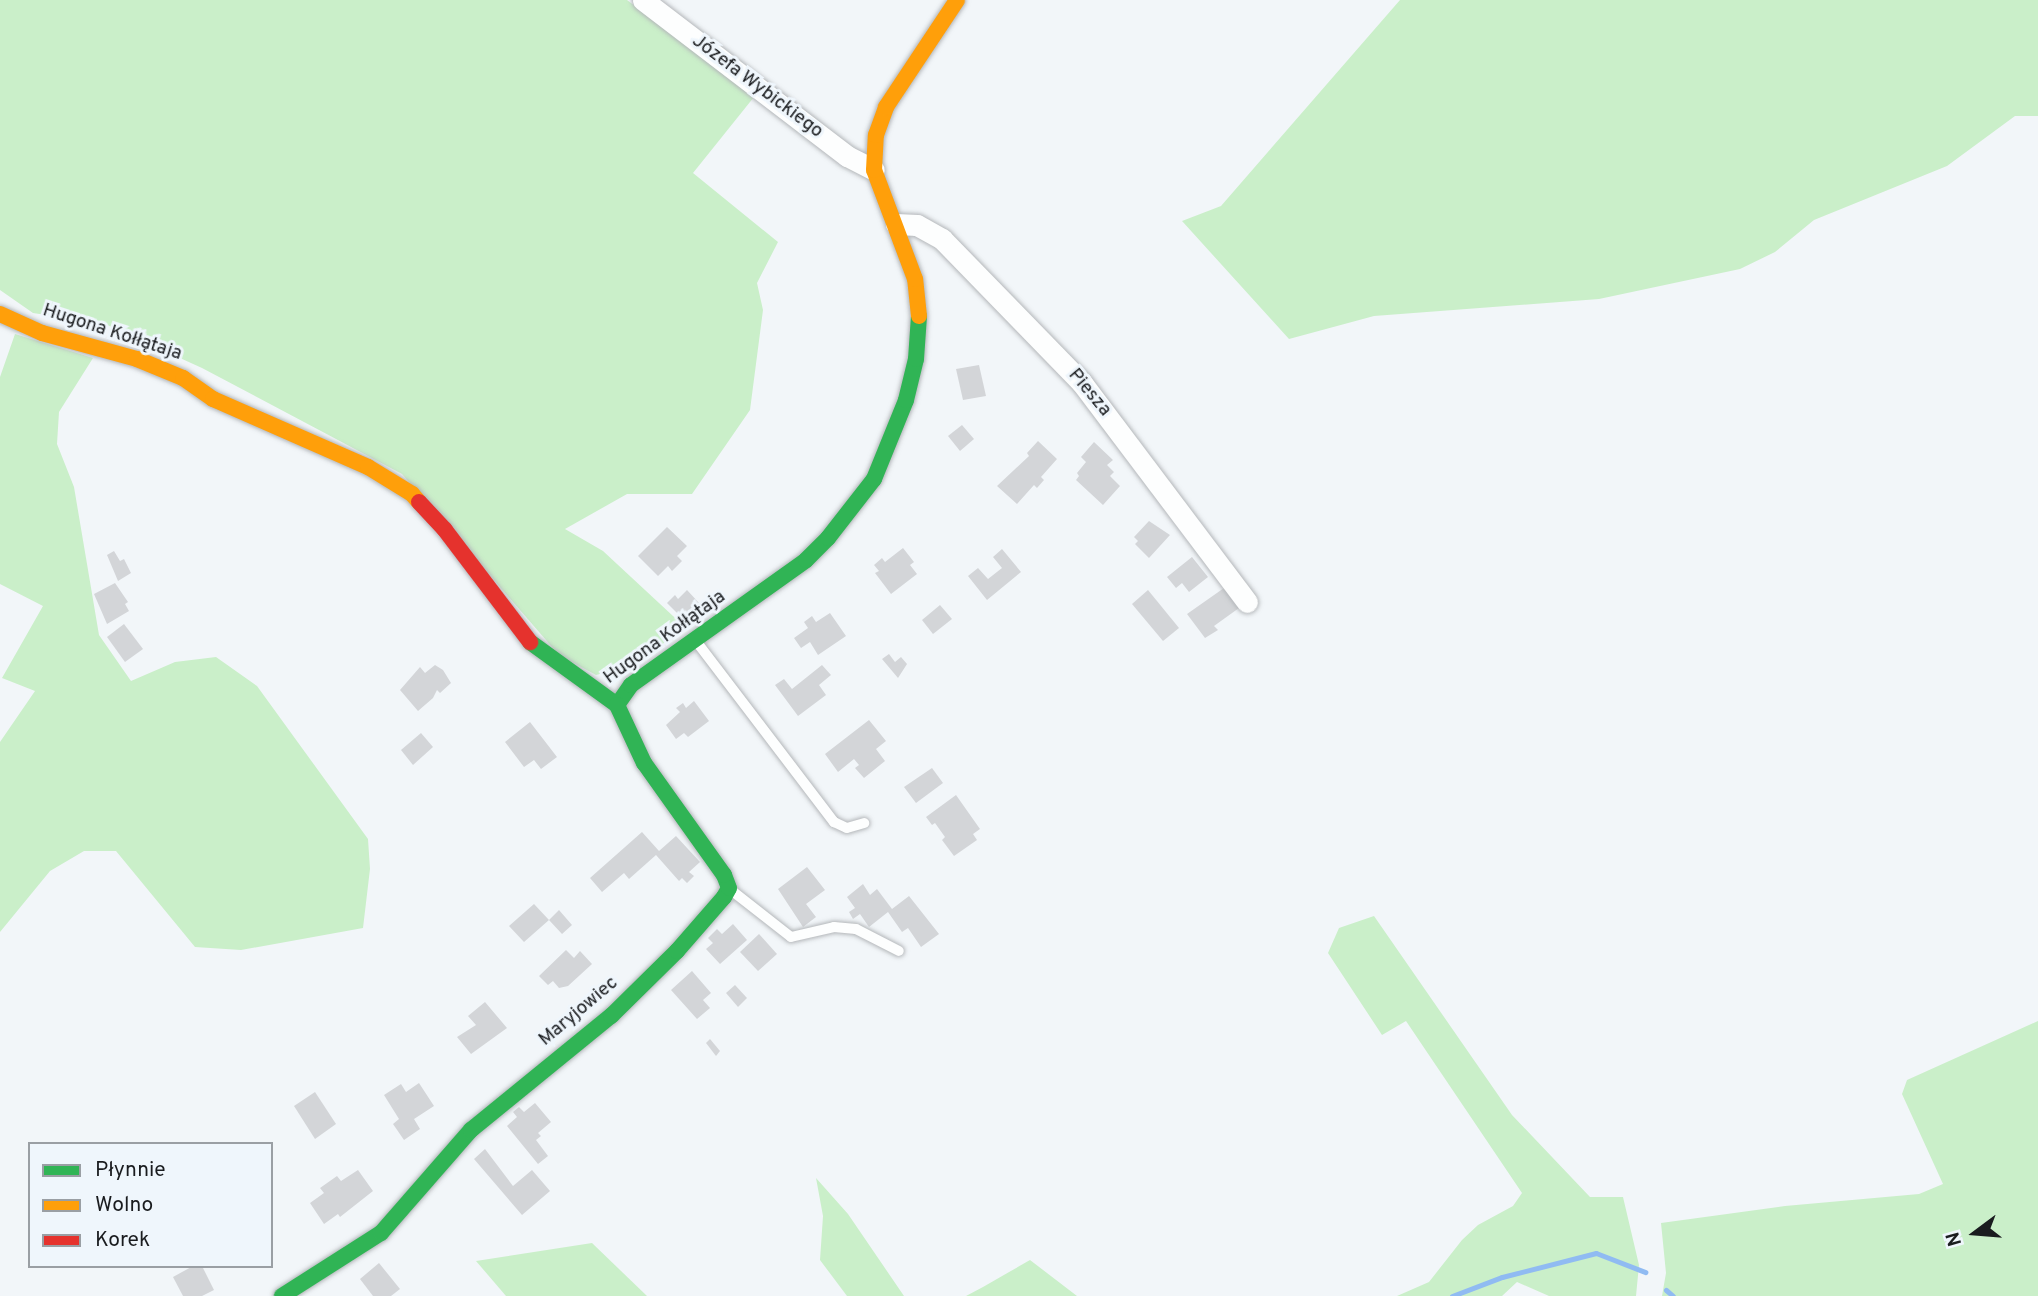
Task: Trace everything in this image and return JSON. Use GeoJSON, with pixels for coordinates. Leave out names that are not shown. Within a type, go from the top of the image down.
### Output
{"type":"FeatureCollection","features":[{"type":"Feature","properties":{"kind":"street","name":"Józefa Wybickiego"},"geometry":{"type":"LineString","coordinates":[[643,0],[847,156],[874,170]]}},
{"type":"Feature","properties":{"kind":"street","name":"Hugona Kołłątaja"},"geometry":{"type":"LineString","coordinates":[[0,314],[41,333],[137,359],[183,378],[213,399],[368,467],[412,494],[444,530],[532,645],[617,705],[631,685],[806,560],[828,538],[874,478],[906,400],[916,359],[919,314],[915,279],[874,170],[876,135],[886,107],[957,0]]}},
{"type":"Feature","properties":{"kind":"street","name":"Piesza"},"geometry":{"type":"LineString","coordinates":[[896,224],[917,225],[942,239],[1082,383],[1247,602]]}},
{"type":"Feature","properties":{"kind":"street"},"geometry":{"type":"LineString","coordinates":[[617,705],[644,763],[694,829],[724,875],[729,888]]}},
{"type":"Feature","properties":{"kind":"street","name":"Maryjowiec"},"geometry":{"type":"LineString","coordinates":[[282,1296],[381,1233],[471,1130],[611,1016],[677,951],[729,888]]}},
{"type":"Feature","properties":{"kind":"lane"},"geometry":{"type":"LineString","coordinates":[[696,640],[834,822],[847,828],[864,823]]}},
{"type":"Feature","properties":{"kind":"lane"},"geometry":{"type":"LineString","coordinates":[[729,888],[790,937],[834,928],[856,929],[899,951]]}},
{"type":"Feature","properties":{"kind":"green space"},"geometry":{"type":"Polygon","coordinates":[[[0,0],[627,0],[754,97],[693,173],[778,242],[757,283],[763,310],[750,410],[692,494],[627,494],[565,529],[603,551],[687,629],[623,668],[596,675],[559,655],[402,474],[202,368],[105,324],[33,313],[0,290],[0,0]]]}},
{"type":"Feature","properties":{"kind":"green space"},"geometry":{"type":"Polygon","coordinates":[[[1400,0],[2038,0],[2038,116],[2015,116],[1947,166],[1814,220],[1775,252],[1740,269],[1599,299],[1374,316],[1289,339],[1182,221],[1221,206],[1400,0]]]}},
{"type":"Feature","properties":{"kind":"green space"},"geometry":{"type":"Polygon","coordinates":[[[15,334],[93,358],[59,412],[57,444],[74,487],[99,635],[131,681],[175,662],[216,657],[257,686],[368,839],[370,869],[363,928],[241,950],[195,947],[116,851],[84,851],[50,871],[0,932],[0,742],[35,691],[2,678],[43,606],[0,584],[0,377],[15,334]]]}},
{"type":"Feature","properties":{"kind":"green space"},"geometry":{"type":"Polygon","coordinates":[[[1374,916],[1512,1115],[1590,1197],[1623,1197],[1639,1265],[1636,1296],[1549,1296],[1517,1282],[1502,1296],[1397,1296],[1429,1282],[1462,1240],[1478,1225],[1513,1206],[1522,1193],[1406,1021],[1382,1035],[1328,953],[1339,928],[1374,916]]]}},
{"type":"Feature","properties":{"kind":"green space"},"geometry":{"type":"Polygon","coordinates":[[[2038,1021],[2038,1296],[1662,1296],[1666,1273],[1661,1223],[1785,1206],[1919,1194],[1943,1184],[1902,1094],[1907,1080],[2038,1021]]]}},
{"type":"Feature","properties":{"kind":"green space"},"geometry":{"type":"Polygon","coordinates":[[[816,1178],[848,1214],[904,1296],[847,1296],[820,1260],[823,1216],[816,1178]]]}},
{"type":"Feature","properties":{"kind":"green space"},"geometry":{"type":"Polygon","coordinates":[[[592,1243],[647,1296],[506,1296],[476,1261],[592,1243]]]}},
{"type":"Feature","properties":{"kind":"green space"},"geometry":{"type":"Polygon","coordinates":[[[1030,1260],[1077,1296],[966,1296],[983,1287],[1030,1260]]]}},
{"type":"Feature","properties":{"kind":"building"},"geometry":{"type":"Polygon","coordinates":[[[979,365],[986,396],[963,400],[956,369],[979,365]]]}},
{"type":"Feature","properties":{"kind":"building"},"geometry":{"type":"Polygon","coordinates":[[[962,425],[974,439],[960,451],[948,436],[962,425]]]}},
{"type":"Feature","properties":{"kind":"building"},"geometry":{"type":"Polygon","coordinates":[[[1038,441],[1057,459],[1041,477],[1044,480],[1037,488],[1034,485],[1017,504],[997,486],[1029,456],[1027,453],[1038,441]]]}},
{"type":"Feature","properties":{"kind":"building"},"geometry":{"type":"Polygon","coordinates":[[[1094,442],[1113,460],[1107,465],[1114,472],[1110,476],[1120,486],[1103,505],[1076,480],[1079,476],[1077,473],[1086,462],[1081,457],[1094,442]]]}},
{"type":"Feature","properties":{"kind":"building"},"geometry":{"type":"Polygon","coordinates":[[[1149,521],[1170,535],[1149,558],[1135,544],[1138,541],[1134,537],[1149,521]]]}},
{"type":"Feature","properties":{"kind":"building"},"geometry":{"type":"Polygon","coordinates":[[[667,527],[687,546],[677,556],[682,561],[672,571],[668,566],[658,576],[638,556],[667,527]]]}},
{"type":"Feature","properties":{"kind":"building"},"geometry":{"type":"Polygon","coordinates":[[[903,548],[914,562],[910,565],[917,574],[891,594],[875,573],[879,571],[874,565],[882,558],[885,562],[903,548]]]}},
{"type":"Feature","properties":{"kind":"building"},"geometry":{"type":"Polygon","coordinates":[[[1002,549],[1021,572],[987,600],[968,576],[978,568],[988,579],[1002,568],[993,557],[1002,549]]]}},
{"type":"Feature","properties":{"kind":"building"},"geometry":{"type":"Polygon","coordinates":[[[114,551],[120,561],[124,559],[131,573],[118,581],[107,555],[114,551]]]}},
{"type":"Feature","properties":{"kind":"building"},"geometry":{"type":"Polygon","coordinates":[[[1192,557],[1208,577],[1189,592],[1182,583],[1176,588],[1167,577],[1192,557]]]}},
{"type":"Feature","properties":{"kind":"building"},"geometry":{"type":"Polygon","coordinates":[[[115,583],[128,602],[125,604],[129,611],[107,624],[94,594],[115,583]]]}},
{"type":"Feature","properties":{"kind":"building"},"geometry":{"type":"Polygon","coordinates":[[[1224,588],[1239,608],[1214,626],[1218,630],[1205,638],[1187,614],[1224,588]]]}},
{"type":"Feature","properties":{"kind":"building"},"geometry":{"type":"Polygon","coordinates":[[[687,590],[700,604],[684,620],[667,603],[675,595],[678,599],[687,590]]]}},
{"type":"Feature","properties":{"kind":"building"},"geometry":{"type":"Polygon","coordinates":[[[1148,590],[1179,628],[1163,641],[1132,604],[1148,590]]]}},
{"type":"Feature","properties":{"kind":"building"},"geometry":{"type":"Polygon","coordinates":[[[940,605],[952,619],[933,634],[922,620],[940,605]]]}},
{"type":"Feature","properties":{"kind":"building"},"geometry":{"type":"Polygon","coordinates":[[[830,613],[846,636],[818,655],[810,642],[801,648],[794,638],[808,628],[804,622],[812,616],[816,622],[830,613]]]}},
{"type":"Feature","properties":{"kind":"building"},"geometry":{"type":"Polygon","coordinates":[[[124,624],[143,649],[125,662],[107,637],[124,624]]]}},
{"type":"Feature","properties":{"kind":"building"},"geometry":{"type":"Polygon","coordinates":[[[889,654],[895,662],[901,657],[907,664],[898,678],[882,659],[889,654]]]}},
{"type":"Feature","properties":{"kind":"building"},"geometry":{"type":"Polygon","coordinates":[[[435,665],[443,670],[451,683],[440,693],[437,690],[433,698],[418,711],[400,690],[420,667],[425,673],[435,665]]]}},
{"type":"Feature","properties":{"kind":"building"},"geometry":{"type":"Polygon","coordinates":[[[822,665],[831,675],[819,685],[826,695],[798,716],[775,685],[784,679],[792,689],[822,665]]]}},
{"type":"Feature","properties":{"kind":"building"},"geometry":{"type":"Polygon","coordinates":[[[694,701],[709,721],[688,737],[684,733],[676,739],[666,725],[680,712],[676,708],[683,703],[686,708],[694,701]]]}},
{"type":"Feature","properties":{"kind":"building"},"geometry":{"type":"Polygon","coordinates":[[[869,720],[886,741],[876,749],[885,761],[864,778],[855,768],[859,765],[854,759],[838,772],[825,754],[869,720]]]}},
{"type":"Feature","properties":{"kind":"building"},"geometry":{"type":"Polygon","coordinates":[[[530,722],[557,757],[541,769],[534,760],[524,767],[505,742],[530,722]]]}},
{"type":"Feature","properties":{"kind":"building"},"geometry":{"type":"Polygon","coordinates":[[[421,733],[433,747],[413,765],[401,750],[421,733]]]}},
{"type":"Feature","properties":{"kind":"building"},"geometry":{"type":"Polygon","coordinates":[[[932,768],[943,783],[916,803],[904,787],[932,768]]]}},
{"type":"Feature","properties":{"kind":"building"},"geometry":{"type":"Polygon","coordinates":[[[956,795],[980,829],[973,834],[977,840],[954,856],[942,840],[945,837],[935,823],[932,825],[926,817],[956,795]]]}},
{"type":"Feature","properties":{"kind":"building"},"geometry":{"type":"Polygon","coordinates":[[[642,832],[659,851],[676,836],[700,862],[689,872],[694,876],[687,883],[682,878],[679,881],[656,855],[629,879],[624,873],[602,892],[590,878],[642,832]]]}},
{"type":"Feature","properties":{"kind":"building"},"geometry":{"type":"Polygon","coordinates":[[[807,867],[825,890],[806,904],[816,917],[803,927],[778,889],[807,867]]]}},
{"type":"Feature","properties":{"kind":"building"},"geometry":{"type":"Polygon","coordinates":[[[863,884],[870,895],[877,889],[892,909],[909,896],[939,934],[921,947],[908,928],[902,932],[888,912],[869,927],[860,914],[853,919],[849,912],[855,908],[847,897],[863,884]]]}},
{"type":"Feature","properties":{"kind":"building"},"geometry":{"type":"Polygon","coordinates":[[[534,904],[549,920],[524,942],[509,926],[534,904]]]}},
{"type":"Feature","properties":{"kind":"building"},"geometry":{"type":"Polygon","coordinates":[[[559,910],[572,925],[562,934],[549,920],[559,910]]]}},
{"type":"Feature","properties":{"kind":"building"},"geometry":{"type":"Polygon","coordinates":[[[733,924],[747,940],[720,964],[706,949],[713,943],[708,938],[717,929],[722,934],[733,924]]]}},
{"type":"Feature","properties":{"kind":"building"},"geometry":{"type":"Polygon","coordinates":[[[759,934],[777,954],[758,971],[740,952],[759,934]]]}},
{"type":"Feature","properties":{"kind":"building"},"geometry":{"type":"Polygon","coordinates":[[[566,950],[574,958],[580,951],[592,964],[568,986],[559,988],[553,981],[548,985],[539,976],[566,950]]]}},
{"type":"Feature","properties":{"kind":"building"},"geometry":{"type":"Polygon","coordinates":[[[692,971],[711,993],[703,1000],[710,1008],[697,1019],[671,990],[692,971]]]}},
{"type":"Feature","properties":{"kind":"building"},"geometry":{"type":"Polygon","coordinates":[[[735,985],[747,998],[738,1007],[726,993],[735,985]]]}},
{"type":"Feature","properties":{"kind":"building"},"geometry":{"type":"Polygon","coordinates":[[[485,1002],[507,1028],[471,1054],[457,1037],[476,1025],[468,1016],[485,1002]]]}},
{"type":"Feature","properties":{"kind":"building"},"geometry":{"type":"Polygon","coordinates":[[[710,1039],[720,1051],[716,1056],[706,1043],[710,1039]]]}},
{"type":"Feature","properties":{"kind":"building"},"geometry":{"type":"Polygon","coordinates":[[[419,1083],[434,1106],[414,1119],[420,1129],[404,1140],[393,1124],[399,1119],[384,1095],[401,1084],[406,1092],[419,1083]]]}},
{"type":"Feature","properties":{"kind":"building"},"geometry":{"type":"Polygon","coordinates":[[[315,1092],[336,1124],[315,1139],[294,1106],[315,1092]]]}},
{"type":"Feature","properties":{"kind":"building"},"geometry":{"type":"Polygon","coordinates":[[[535,1103],[551,1122],[538,1133],[541,1136],[536,1140],[548,1156],[538,1164],[507,1126],[517,1117],[513,1112],[519,1107],[524,1112],[535,1103]]]}},
{"type":"Feature","properties":{"kind":"building"},"geometry":{"type":"Polygon","coordinates":[[[485,1149],[513,1186],[532,1170],[550,1191],[522,1215],[474,1159],[485,1149]]]}},
{"type":"Feature","properties":{"kind":"building"},"geometry":{"type":"Polygon","coordinates":[[[358,1170],[373,1191],[340,1217],[338,1214],[324,1224],[310,1203],[324,1193],[320,1188],[337,1176],[341,1181],[358,1170]]]}},
{"type":"Feature","properties":{"kind":"building"},"geometry":{"type":"Polygon","coordinates":[[[379,1263],[400,1289],[391,1296],[373,1296],[360,1279],[379,1263]]]}},
{"type":"Feature","properties":{"kind":"building"},"geometry":{"type":"Polygon","coordinates":[[[189,1268],[203,1268],[214,1290],[202,1296],[183,1296],[173,1277],[189,1268]]]}},
{"type":"Feature","properties":{"kind":"waterway"},"geometry":{"type":"LineString","coordinates":[[1452,1296],[1502,1277],[1596,1253],[1645,1272]]}},
{"type":"Feature","properties":{"kind":"waterway"},"geometry":{"type":"LineString","coordinates":[[1666,1290],[1673,1296]]}},
{"type":"Feature","properties":{"kind":"traffic: fast"},"geometry":{"type":"LineString","coordinates":[[617,705],[631,685],[806,560],[828,538],[874,479],[906,400],[916,359],[919,316]]}},
{"type":"Feature","properties":{"kind":"traffic: fast"},"geometry":{"type":"LineString","coordinates":[[530,642],[617,705]]}},
{"type":"Feature","properties":{"kind":"traffic: fast"},"geometry":{"type":"LineString","coordinates":[[282,1296],[381,1233],[471,1130],[611,1016],[677,951],[724,897],[729,888],[724,875],[644,763],[617,705]]}},
{"type":"Feature","properties":{"kind":"traffic: slow"},"geometry":{"type":"LineString","coordinates":[[919,316],[915,279],[874,170],[876,135],[886,107],[957,0]]}},
{"type":"Feature","properties":{"kind":"traffic: slow"},"geometry":{"type":"LineString","coordinates":[[0,314],[42,333],[137,359],[183,378],[213,399],[368,467],[412,494],[419,502]]}},
{"type":"Feature","properties":{"kind":"traffic: jam"},"geometry":{"type":"LineString","coordinates":[[419,502],[445,530],[530,642]]}}]}
